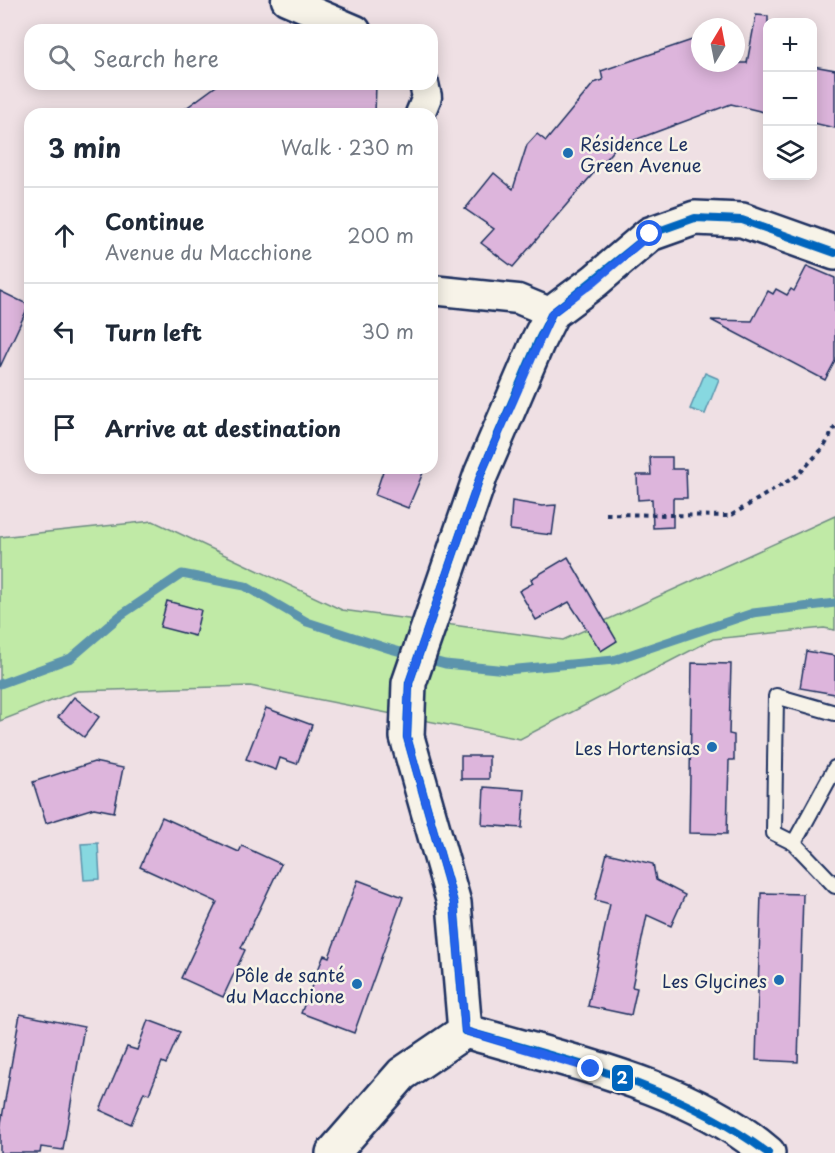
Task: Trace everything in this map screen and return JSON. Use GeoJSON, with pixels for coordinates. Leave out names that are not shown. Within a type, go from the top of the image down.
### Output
{"type":"FeatureCollection","features":[{"type":"Feature","properties":{"kind":"main road"},"geometry":{"type":"LineString","coordinates":[[465,1031],[454,903],[407,737],[409,683],[481,474],[552,313],[595,281],[650,234],[694,218],[742,220],[835,253]]}},
{"type":"Feature","properties":{"kind":"main road"},"geometry":{"type":"LineString","coordinates":[[333,1153],[402,1074],[465,1031]]}},
{"type":"Feature","properties":{"kind":"main road"},"geometry":{"type":"LineString","coordinates":[[465,1031],[644,1085],[691,1103],[743,1132],[768,1153]]}},
{"type":"Feature","properties":{"kind":"street"},"geometry":{"type":"LineString","coordinates":[[285,0],[342,24]]}},
{"type":"Feature","properties":{"kind":"street"},"geometry":{"type":"LineString","coordinates":[[422,108],[427,97],[425,90]]}},
{"type":"Feature","properties":{"kind":"street"},"geometry":{"type":"LineString","coordinates":[[438,291],[518,299],[552,313]]}},
{"type":"Feature","properties":{"kind":"lane"},"geometry":{"type":"LineString","coordinates":[[835,713],[776,696],[774,833],[794,843],[835,886]]}},
{"type":"Feature","properties":{"kind":"lane"},"geometry":{"type":"LineString","coordinates":[[794,843],[835,768]]}},
{"type":"Feature","properties":{"kind":"path"},"geometry":{"type":"LineString","coordinates":[[606,514],[730,516],[798,475],[824,447],[835,428]]}},
{"type":"Feature","properties":{"kind":"green space"},"geometry":{"type":"Polygon","coordinates":[[[835,516],[835,630],[824,628],[713,639],[520,739],[250,686],[77,691],[0,721],[0,537],[153,521],[342,610],[563,640],[835,516]]]}},
{"type":"Feature","properties":{"kind":"water"},"geometry":{"type":"Polygon","coordinates":[[[705,373],[719,379],[705,414],[690,409],[705,373]]]}},
{"type":"Feature","properties":{"kind":"water"},"geometry":{"type":"Polygon","coordinates":[[[98,843],[100,879],[84,880],[81,844],[98,843]]]}},
{"type":"Feature","properties":{"kind":"building","name":"Résidence Le Green Avenue"},"geometry":{"type":"Polygon","coordinates":[[[756,15],[768,16],[768,18],[763,18],[763,112],[731,104],[616,147],[513,267],[481,243],[494,229],[465,209],[494,173],[513,189],[527,145],[537,134],[546,141],[594,83],[603,80],[601,71],[691,40],[691,72],[745,72],[745,63],[747,63],[756,15]]]}},
{"type":"Feature","properties":{"kind":"building"},"geometry":{"type":"Polygon","coordinates":[[[817,67],[835,70],[835,128],[817,124],[817,67]]]}},
{"type":"Feature","properties":{"kind":"building"},"geometry":{"type":"Polygon","coordinates":[[[211,90],[376,90],[375,108],[186,108],[211,90]]]}},
{"type":"Feature","properties":{"kind":"building"},"geometry":{"type":"Polygon","coordinates":[[[807,266],[835,278],[835,361],[825,380],[711,320],[752,321],[768,291],[773,294],[776,289],[787,295],[791,289],[794,291],[807,266]]]}},
{"type":"Feature","properties":{"kind":"building"},"geometry":{"type":"Polygon","coordinates":[[[0,291],[24,303],[24,316],[0,367],[0,291]]]}},
{"type":"Feature","properties":{"kind":"building"},"geometry":{"type":"Polygon","coordinates":[[[650,457],[672,457],[672,469],[686,469],[687,498],[673,498],[673,527],[653,528],[652,499],[638,500],[637,475],[651,475],[650,457]]]}},
{"type":"Feature","properties":{"kind":"building"},"geometry":{"type":"Polygon","coordinates":[[[382,474],[422,474],[408,508],[375,495],[382,474]]]}},
{"type":"Feature","properties":{"kind":"building"},"geometry":{"type":"Polygon","coordinates":[[[512,501],[542,506],[556,505],[552,535],[510,530],[512,501]]]}},
{"type":"Feature","properties":{"kind":"building"},"geometry":{"type":"Polygon","coordinates":[[[568,557],[617,641],[601,651],[569,602],[536,620],[519,591],[533,583],[531,579],[568,557]]]}},
{"type":"Feature","properties":{"kind":"building"},"geometry":{"type":"Polygon","coordinates":[[[167,601],[201,610],[195,636],[160,627],[167,601]]]}},
{"type":"Feature","properties":{"kind":"building"},"geometry":{"type":"Polygon","coordinates":[[[806,651],[835,656],[835,694],[800,688],[806,651]]]}},
{"type":"Feature","properties":{"kind":"building","name":"Les Hortensias"},"geometry":{"type":"Polygon","coordinates":[[[692,663],[731,664],[729,734],[734,735],[734,760],[729,760],[727,834],[689,833],[692,663]]]}},
{"type":"Feature","properties":{"kind":"building"},"geometry":{"type":"Polygon","coordinates":[[[74,697],[99,717],[84,737],[58,717],[74,697]]]}},
{"type":"Feature","properties":{"kind":"building"},"geometry":{"type":"Polygon","coordinates":[[[266,708],[312,725],[297,764],[280,758],[276,770],[246,759],[266,708]]]}},
{"type":"Feature","properties":{"kind":"building"},"geometry":{"type":"Polygon","coordinates":[[[461,756],[489,756],[489,779],[461,779],[461,756]]]}},
{"type":"Feature","properties":{"kind":"building"},"geometry":{"type":"Polygon","coordinates":[[[94,762],[123,768],[114,812],[94,808],[46,823],[33,782],[94,762]]]}},
{"type":"Feature","properties":{"kind":"building"},"geometry":{"type":"Polygon","coordinates":[[[484,787],[525,790],[522,828],[482,825],[484,787]]]}},
{"type":"Feature","properties":{"kind":"building"},"geometry":{"type":"Polygon","coordinates":[[[162,817],[239,852],[242,846],[281,864],[241,948],[245,950],[223,997],[181,978],[217,902],[140,867],[162,817]]]}},
{"type":"Feature","properties":{"kind":"building"},"geometry":{"type":"Polygon","coordinates":[[[607,853],[653,864],[656,880],[685,895],[671,926],[647,915],[632,987],[637,988],[631,1015],[588,1006],[610,904],[595,900],[607,853]]]}},
{"type":"Feature","properties":{"kind":"building"},"geometry":{"type":"Polygon","coordinates":[[[358,880],[403,897],[354,1033],[301,1013],[324,955],[329,957],[358,880]]]}},
{"type":"Feature","properties":{"kind":"building","name":"Les Glycines"},"geometry":{"type":"Polygon","coordinates":[[[761,893],[803,894],[798,1062],[756,1060],[761,893]]]}},
{"type":"Feature","properties":{"kind":"building"},"geometry":{"type":"Polygon","coordinates":[[[20,1014],[84,1027],[63,1150],[41,1147],[40,1153],[0,1153],[0,1129],[20,1014]]]}},
{"type":"Feature","properties":{"kind":"building"},"geometry":{"type":"Polygon","coordinates":[[[148,1020],[180,1032],[166,1064],[162,1062],[149,1094],[144,1092],[131,1124],[100,1110],[127,1047],[137,1050],[148,1020]]]}},
{"type":"Feature","properties":{"kind":"waterway"},"geometry":{"type":"LineString","coordinates":[[0,684],[71,658],[121,615],[182,574],[245,586],[307,622],[390,649],[445,664],[507,670],[614,660],[753,613],[835,603]]}},
{"type":"Feature","properties":{"kind":"transit line","name":"2"},"geometry":{"type":"LineString","coordinates":[[465,1031],[454,903],[407,737],[409,683],[481,474],[538,341],[552,313],[650,234],[695,218],[742,220],[835,253]]}},
{"type":"Feature","properties":{"kind":"transit line","name":"2"},"geometry":{"type":"LineString","coordinates":[[465,1031],[584,1065],[661,1093],[698,1110],[768,1153]]}},
{"type":"Feature","properties":{"kind":"place","name":"Résidence Le Green Avenue"},"geometry":{"type":"Point","coordinates":[568,153]}},
{"type":"Feature","properties":{"kind":"place","name":"Les Hortensias"},"geometry":{"type":"Point","coordinates":[712,747]}},
{"type":"Feature","properties":{"kind":"place","name":"Les Glycines"},"geometry":{"type":"Point","coordinates":[779,980]}},
{"type":"Feature","properties":{"kind":"place","name":"Pôle de santé du Macchione"},"geometry":{"type":"Point","coordinates":[357,984]}},
{"type":"Feature","properties":{"kind":"route"},"geometry":{"type":"LineString","coordinates":[[591,1069],[465,1031],[454,903],[407,737],[409,683],[481,474],[552,313],[595,281],[650,234]]}}]}
